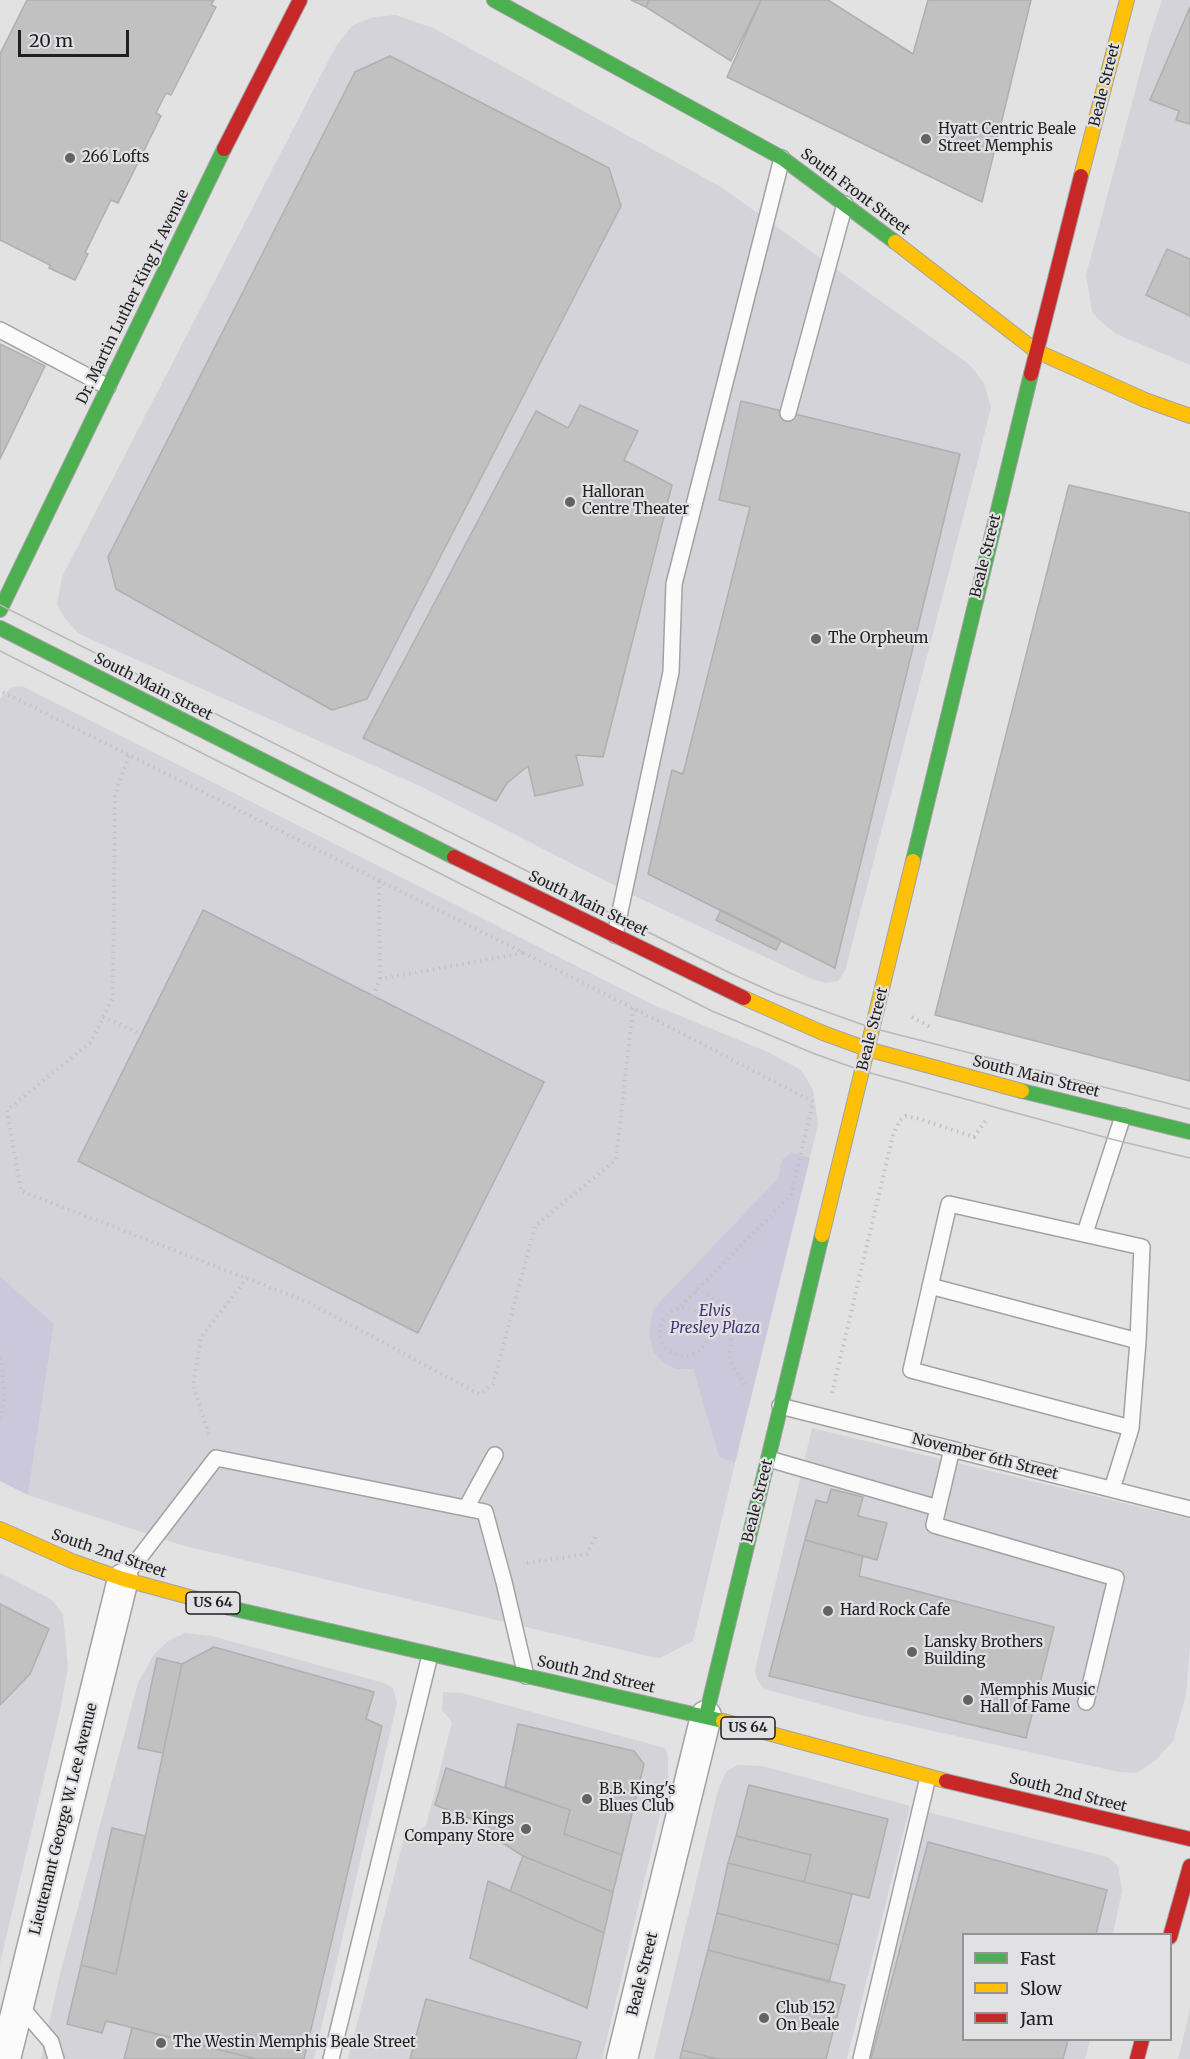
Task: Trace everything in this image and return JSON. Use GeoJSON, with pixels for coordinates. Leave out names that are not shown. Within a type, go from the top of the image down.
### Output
{"type":"FeatureCollection","features":[{"type":"Feature","properties":{"kind":"main road","name":"Dr. Martin Luther King Jr Avenue"},"geometry":{"type":"LineString","coordinates":[[0,610],[229,139],[300,0]]}},
{"type":"Feature","properties":{"kind":"main road","name":"South Front Street"},"geometry":{"type":"LineString","coordinates":[[494,0],[782,158],[948,281],[1036,351],[1145,400],[1190,416]]}},
{"type":"Feature","properties":{"kind":"main road","name":"Beale Street"},"geometry":{"type":"LineString","coordinates":[[706,1716],[1036,351],[1126,0]]}},
{"type":"Feature","properties":{"kind":"main road","name":"South Main Street"},"geometry":{"type":"LineString","coordinates":[[0,628],[413,837],[734,994],[823,1033],[867,1049],[1016,1090],[1190,1132]]}},
{"type":"Feature","properties":{"kind":"main road","name":"South 2nd Street"},"geometry":{"type":"LineString","coordinates":[[0,1529],[72,1561],[185,1597],[706,1716],[928,1777],[1190,1839]]}},
{"type":"Feature","properties":{"kind":"main road"},"geometry":{"type":"LineString","coordinates":[[1171,1933],[1190,1866]]}},
{"type":"Feature","properties":{"kind":"main road"},"geometry":{"type":"LineString","coordinates":[[1137,2059],[1142,2041]]}},
{"type":"Feature","properties":{"kind":"street","name":"Lieutenant George W. Lee Avenue"},"geometry":{"type":"LineString","coordinates":[[5,2059],[123,1579]]}},
{"type":"Feature","properties":{"kind":"street","name":"Beale Street"},"geometry":{"type":"LineString","coordinates":[[622,2059],[706,1716]]}},
{"type":"Feature","properties":{"kind":"lane"},"geometry":{"type":"LineString","coordinates":[[615,935],[671,672],[674,584],[782,158]]}},
{"type":"Feature","properties":{"kind":"lane"},"geometry":{"type":"LineString","coordinates":[[788,413],[845,204]]}},
{"type":"Feature","properties":{"kind":"lane"},"geometry":{"type":"LineString","coordinates":[[0,330],[108,387]]}},
{"type":"Feature","properties":{"kind":"lane"},"geometry":{"type":"LineString","coordinates":[[1085,1233],[1123,1116]]}},
{"type":"Feature","properties":{"kind":"lane"},"geometry":{"type":"LineString","coordinates":[[1113,1489],[1131,1428],[1142,1247],[949,1204],[911,1370],[1131,1428]]}},
{"type":"Feature","properties":{"kind":"lane"},"geometry":{"type":"LineString","coordinates":[[930,1286],[1138,1341]]}},
{"type":"Feature","properties":{"kind":"lane","name":"November 6th Street"},"geometry":{"type":"LineString","coordinates":[[780,1406],[1190,1509]]}},
{"type":"Feature","properties":{"kind":"lane"},"geometry":{"type":"LineString","coordinates":[[952,1449],[934,1525],[1116,1578],[1086,1702]]}},
{"type":"Feature","properties":{"kind":"lane"},"geometry":{"type":"LineString","coordinates":[[466,1508],[495,1455]]}},
{"type":"Feature","properties":{"kind":"lane"},"geometry":{"type":"LineString","coordinates":[[123,1579],[216,1458],[485,1512],[526,1676]]}},
{"type":"Feature","properties":{"kind":"lane"},"geometry":{"type":"LineString","coordinates":[[769,1459],[938,1508]]}},
{"type":"Feature","properties":{"kind":"lane"},"geometry":{"type":"LineString","coordinates":[[331,2059],[430,1654]]}},
{"type":"Feature","properties":{"kind":"lane"},"geometry":{"type":"LineString","coordinates":[[861,2059],[928,1777]]}},
{"type":"Feature","properties":{"kind":"lane"},"geometry":{"type":"LineString","coordinates":[[19,2005],[51,2042],[56,2059]]}},
{"type":"Feature","properties":{"kind":"path"},"geometry":{"type":"LineString","coordinates":[[3,692],[523,952],[813,1102],[791,1196],[680,1307],[665,1315],[659,1331],[660,1339],[670,1352],[678,1356],[693,1355],[705,1345],[708,1329],[702,1315],[695,1310],[680,1307]]}},
{"type":"Feature","properties":{"kind":"path"},"geometry":{"type":"LineString","coordinates":[[129,756],[114,795],[113,997],[91,1042],[8,1110],[21,1191],[308,1302],[480,1394],[493,1384],[535,1226],[616,1160],[633,1008]]}},
{"type":"Feature","properties":{"kind":"path"},"geometry":{"type":"LineString","coordinates":[[373,996],[380,979],[379,880]]}},
{"type":"Feature","properties":{"kind":"path"},"geometry":{"type":"LineString","coordinates":[[380,979],[523,952]]}},
{"type":"Feature","properties":{"kind":"path"},"geometry":{"type":"LineString","coordinates":[[879,1000],[941,1032]]}},
{"type":"Feature","properties":{"kind":"path"},"geometry":{"type":"LineString","coordinates":[[104,1017],[141,1034]]}},
{"type":"Feature","properties":{"kind":"path"},"geometry":{"type":"LineString","coordinates":[[826,1417],[893,1135],[900,1120],[906,1116],[920,1119],[974,1137],[988,1118]]}},
{"type":"Feature","properties":{"kind":"path"},"geometry":{"type":"LineString","coordinates":[[216,1458],[193,1386],[201,1337],[247,1278]]}},
{"type":"Feature","properties":{"kind":"path"},"geometry":{"type":"LineString","coordinates":[[696,1290],[710,1295],[722,1304],[732,1336],[729,1357],[746,1387]]}},
{"type":"Feature","properties":{"kind":"path"},"geometry":{"type":"LineString","coordinates":[[0,1358],[4,1400],[0,1419]]}},
{"type":"Feature","properties":{"kind":"path"},"geometry":{"type":"LineString","coordinates":[[500,1567],[587,1554],[597,1534]]}},
{"type":"Feature","properties":{"kind":"shaded area"},"geometry":{"type":"Polygon","coordinates":[[[1162,0],[1190,0],[1190,365],[1116,334],[1099,320],[1092,312],[1086,275],[1149,39],[1162,0]]]}},
{"type":"Feature","properties":{"kind":"shaded area"},"geometry":{"type":"Polygon","coordinates":[[[396,15],[433,28],[721,187],[970,365],[984,383],[991,407],[845,971],[838,981],[826,983],[812,979],[641,899],[422,787],[79,634],[63,616],[57,604],[62,577],[336,46],[353,25],[373,17],[396,15]]]}},
{"type":"Feature","properties":{"kind":"shaded area"},"geometry":{"type":"Polygon","coordinates":[[[22,686],[654,1005],[768,1052],[801,1070],[813,1090],[818,1124],[810,1158],[792,1152],[778,1178],[653,1309],[693,1368],[719,1457],[735,1463],[693,1641],[660,1658],[652,1657],[181,1545],[28,1495],[54,1324],[0,1276],[0,698],[12,687],[22,686]]]}},
{"type":"Feature","properties":{"kind":"shaded area"},"geometry":{"type":"Polygon","coordinates":[[[812,1428],[1190,1519],[1190,1646],[1186,1695],[1173,1741],[1156,1760],[1137,1773],[1119,1772],[861,1715],[764,1689],[757,1679],[755,1670],[812,1428]]]}},
{"type":"Feature","properties":{"kind":"shaded area"},"geometry":{"type":"Polygon","coordinates":[[[0,1573],[51,1599],[63,1614],[68,1668],[60,1711],[0,1963],[0,1573]]]}},
{"type":"Feature","properties":{"kind":"shaded area"},"geometry":{"type":"Polygon","coordinates":[[[185,1633],[212,1636],[384,1683],[393,1688],[397,1703],[314,2059],[41,2059],[60,1974],[138,1683],[154,1654],[168,1641],[185,1633]]]}},
{"type":"Feature","properties":{"kind":"shaded area"},"geometry":{"type":"Polygon","coordinates":[[[443,1692],[462,1693],[665,1748],[668,1755],[668,1781],[602,2059],[348,2059],[403,1841],[426,1826],[452,1722],[442,1710],[443,1692]]]}},
{"type":"Feature","properties":{"kind":"shaded area"},"geometry":{"type":"Polygon","coordinates":[[[737,1765],[763,1766],[910,1806],[847,2059],[654,2059],[718,1790],[726,1772],[737,1765]]]}},
{"type":"Feature","properties":{"kind":"shaded area"},"geometry":{"type":"Polygon","coordinates":[[[927,1812],[1108,1857],[1118,1866],[1122,1891],[1113,1933],[962,1933],[962,2041],[1090,2041],[1085,2059],[868,2059],[927,1812]]]}},
{"type":"Feature","properties":{"kind":"shaded area"},"geometry":{"type":"Polygon","coordinates":[[[1190,2010],[1190,2059],[1178,2059],[1190,2010]]]}},
{"type":"Feature","properties":{"kind":"green space","name":"Elvis Presley Plaza"},"geometry":{"type":"Polygon","coordinates":[[[792,1152],[810,1158],[735,1463],[719,1457],[693,1369],[676,1369],[663,1362],[654,1353],[649,1334],[653,1309],[778,1178],[782,1160],[792,1152]]]}},
{"type":"Feature","properties":{"kind":"green space"},"geometry":{"type":"Polygon","coordinates":[[[0,1276],[54,1324],[28,1495],[0,1481],[0,1276]]]}},
{"type":"Feature","properties":{"kind":"building","name":"266 Lofts"},"geometry":{"type":"Polygon","coordinates":[[[27,0],[214,0],[211,5],[216,7],[171,95],[166,93],[156,113],[161,116],[118,203],[111,200],[85,253],[88,254],[75,280],[0,240],[0,54],[27,0]]]}},
{"type":"Feature","properties":{"kind":"building"},"geometry":{"type":"Polygon","coordinates":[[[631,0],[649,0],[646,7],[631,0]]]}},
{"type":"Feature","properties":{"kind":"building"},"geometry":{"type":"Polygon","coordinates":[[[649,0],[761,0],[731,61],[646,7],[649,0]]]}},
{"type":"Feature","properties":{"kind":"building","name":"Hyatt Centric Beale Street Memphis"},"geometry":{"type":"Polygon","coordinates":[[[761,0],[828,0],[913,54],[928,0],[1031,0],[982,202],[727,77],[761,0]]]}},
{"type":"Feature","properties":{"kind":"building"},"geometry":{"type":"Polygon","coordinates":[[[1190,7],[1190,124],[1176,120],[1179,111],[1150,100],[1190,7]]]}},
{"type":"Feature","properties":{"kind":"building"},"geometry":{"type":"Polygon","coordinates":[[[390,56],[609,168],[621,206],[367,699],[332,710],[116,589],[108,557],[355,72],[390,56]]]}},
{"type":"Feature","properties":{"kind":"building"},"geometry":{"type":"Polygon","coordinates":[[[1167,249],[1190,259],[1190,316],[1146,295],[1167,249]]]}},
{"type":"Feature","properties":{"kind":"building"},"geometry":{"type":"Polygon","coordinates":[[[0,344],[45,366],[0,459],[0,344]]]}},
{"type":"Feature","properties":{"kind":"building","name":"The Orpheum"},"geometry":{"type":"Polygon","coordinates":[[[741,401],[960,454],[835,968],[648,874],[672,770],[683,774],[750,507],[719,500],[741,401]]]}},
{"type":"Feature","properties":{"kind":"building"},"geometry":{"type":"Polygon","coordinates":[[[580,405],[638,431],[624,460],[672,485],[603,757],[576,755],[583,785],[535,796],[528,766],[507,783],[496,801],[363,738],[536,411],[568,428],[580,405]]]}},
{"type":"Feature","properties":{"kind":"building"},"geometry":{"type":"Polygon","coordinates":[[[1069,485],[1190,513],[1190,1081],[935,1015],[1069,485]]]}},
{"type":"Feature","properties":{"kind":"building"},"geometry":{"type":"Polygon","coordinates":[[[203,910],[544,1082],[418,1333],[78,1161],[203,910]]]}},
{"type":"Feature","properties":{"kind":"building"},"geometry":{"type":"Polygon","coordinates":[[[721,910],[781,940],[776,950],[716,920],[721,910]]]}},
{"type":"Feature","properties":{"kind":"building"},"geometry":{"type":"Polygon","coordinates":[[[831,1489],[863,1497],[858,1516],[887,1523],[877,1560],[805,1540],[816,1500],[827,1503],[831,1489]]]}},
{"type":"Feature","properties":{"kind":"building","name":"Lansky Brothers Building"},"geometry":{"type":"Polygon","coordinates":[[[805,1540],[863,1556],[859,1576],[1054,1627],[1026,1738],[769,1676],[805,1540]]]}},
{"type":"Feature","properties":{"kind":"building"},"geometry":{"type":"Polygon","coordinates":[[[0,1604],[49,1629],[30,1674],[0,1705],[0,1604]]]}},
{"type":"Feature","properties":{"kind":"building"},"geometry":{"type":"Polygon","coordinates":[[[214,1647],[374,1692],[366,1719],[382,1726],[304,2059],[256,2059],[106,2021],[102,2033],[67,2024],[81,1965],[116,1974],[182,1664],[214,1647]]]}},
{"type":"Feature","properties":{"kind":"building"},"geometry":{"type":"Polygon","coordinates":[[[157,1658],[182,1664],[163,1753],[138,1748],[157,1658]]]}},
{"type":"Feature","properties":{"kind":"building","name":"B.B. King's Blues Club"},"geometry":{"type":"Polygon","coordinates":[[[518,1724],[634,1751],[644,1764],[622,1855],[564,1834],[570,1810],[505,1787],[518,1724]]]}},
{"type":"Feature","properties":{"kind":"building","name":"B.B. Kings Company Store"},"geometry":{"type":"Polygon","coordinates":[[[446,1768],[570,1810],[564,1834],[622,1855],[613,1892],[523,1856],[487,1833],[489,1826],[435,1805],[446,1768]]]}},
{"type":"Feature","properties":{"kind":"building"},"geometry":{"type":"Polygon","coordinates":[[[749,1785],[888,1819],[869,1898],[804,1882],[811,1855],[736,1836],[749,1785]]]}},
{"type":"Feature","properties":{"kind":"building"},"geometry":{"type":"Polygon","coordinates":[[[112,1828],[145,1836],[116,1974],[81,1965],[112,1828]]]}},
{"type":"Feature","properties":{"kind":"building"},"geometry":{"type":"Polygon","coordinates":[[[736,1836],[811,1855],[804,1882],[728,1863],[736,1836]]]}},
{"type":"Feature","properties":{"kind":"building"},"geometry":{"type":"Polygon","coordinates":[[[928,1842],[1107,1890],[1096,1933],[962,1933],[962,2041],[1068,2041],[1063,2059],[871,2059],[928,1842]]]}},
{"type":"Feature","properties":{"kind":"building"},"geometry":{"type":"Polygon","coordinates":[[[523,1856],[613,1892],[604,1933],[510,1891],[523,1856]]]}},
{"type":"Feature","properties":{"kind":"building"},"geometry":{"type":"Polygon","coordinates":[[[728,1863],[852,1894],[839,1945],[717,1913],[728,1863]]]}},
{"type":"Feature","properties":{"kind":"building"},"geometry":{"type":"Polygon","coordinates":[[[488,1881],[604,1933],[587,2008],[470,1958],[488,1881]]]}},
{"type":"Feature","properties":{"kind":"building"},"geometry":{"type":"Polygon","coordinates":[[[717,1913],[839,1945],[829,1982],[708,1950],[717,1913]]]}},
{"type":"Feature","properties":{"kind":"building","name":"Club 152 On Beale"},"geometry":{"type":"Polygon","coordinates":[[[708,1950],[845,1985],[826,2059],[717,2059],[682,2050],[708,1950]]]}},
{"type":"Feature","properties":{"kind":"building"},"geometry":{"type":"Polygon","coordinates":[[[426,1999],[581,2042],[576,2059],[410,2059],[426,1999]]]}},
{"type":"Feature","properties":{"kind":"building","name":"The Westin Memphis Beale Street"},"geometry":{"type":"Polygon","coordinates":[[[132,2028],[256,2059],[124,2059],[132,2028]]]}},
{"type":"Feature","properties":{"kind":"building"},"geometry":{"type":"Polygon","coordinates":[[[682,2050],[717,2059],[680,2059],[682,2050]]]}},
{"type":"Feature","properties":{"kind":"tram line"},"geometry":{"type":"LineString","coordinates":[[0,605],[618,917],[777,994],[872,1028],[1190,1109]]}},
{"type":"Feature","properties":{"kind":"tram line"},"geometry":{"type":"LineString","coordinates":[[0,651],[712,1011],[815,1054],[863,1071],[1115,1140],[1190,1158]]}},
{"type":"Feature","properties":{"kind":"traffic: fast"},"geometry":{"type":"LineString","coordinates":[[494,0],[782,158],[895,242]]}},
{"type":"Feature","properties":{"kind":"traffic: fast"},"geometry":{"type":"LineString","coordinates":[[0,610],[224,149]]}},
{"type":"Feature","properties":{"kind":"traffic: fast"},"geometry":{"type":"LineString","coordinates":[[913,861],[1031,374]]}},
{"type":"Feature","properties":{"kind":"traffic: fast"},"geometry":{"type":"LineString","coordinates":[[0,628],[454,857]]}},
{"type":"Feature","properties":{"kind":"traffic: fast"},"geometry":{"type":"LineString","coordinates":[[1022,1091],[1190,1132]]}},
{"type":"Feature","properties":{"kind":"traffic: fast"},"geometry":{"type":"LineString","coordinates":[[706,1716],[822,1235]]}},
{"type":"Feature","properties":{"kind":"traffic: fast"},"geometry":{"type":"LineString","coordinates":[[230,1608],[723,1721]]}},
{"type":"Feature","properties":{"kind":"traffic: slow"},"geometry":{"type":"LineString","coordinates":[[1081,176],[1127,0]]}},
{"type":"Feature","properties":{"kind":"traffic: slow"},"geometry":{"type":"LineString","coordinates":[[895,242],[1036,351],[1145,400],[1190,416]]}},
{"type":"Feature","properties":{"kind":"traffic: slow"},"geometry":{"type":"LineString","coordinates":[[822,1235],[913,861]]}},
{"type":"Feature","properties":{"kind":"traffic: slow"},"geometry":{"type":"LineString","coordinates":[[744,998],[823,1033],[867,1049],[1022,1091]]}},
{"type":"Feature","properties":{"kind":"traffic: slow"},"geometry":{"type":"LineString","coordinates":[[0,1529],[72,1561],[123,1579],[230,1608]]}},
{"type":"Feature","properties":{"kind":"traffic: slow"},"geometry":{"type":"LineString","coordinates":[[723,1721],[946,1781]]}},
{"type":"Feature","properties":{"kind":"traffic: jam"},"geometry":{"type":"LineString","coordinates":[[224,149],[300,0]]}},
{"type":"Feature","properties":{"kind":"traffic: jam"},"geometry":{"type":"LineString","coordinates":[[1031,374],[1081,176]]}},
{"type":"Feature","properties":{"kind":"traffic: jam"},"geometry":{"type":"LineString","coordinates":[[454,857],[744,998]]}},
{"type":"Feature","properties":{"kind":"traffic: jam"},"geometry":{"type":"LineString","coordinates":[[946,1781],[1190,1839]]}},
{"type":"Feature","properties":{"kind":"traffic: jam"},"geometry":{"type":"LineString","coordinates":[[1171,1933],[1190,1866]]}},
{"type":"Feature","properties":{"kind":"traffic: jam"},"geometry":{"type":"LineString","coordinates":[[1137,2059],[1142,2041]]}},
{"type":"Feature","properties":{"kind":"place","name":"Hyatt Centric Beale Street Memphis"},"geometry":{"type":"Point","coordinates":[926,139]}},
{"type":"Feature","properties":{"kind":"place","name":"266 Lofts"},"geometry":{"type":"Point","coordinates":[70,158]}},
{"type":"Feature","properties":{"kind":"place","name":"Halloran Centre Theater"},"geometry":{"type":"Point","coordinates":[570,502]}},
{"type":"Feature","properties":{"kind":"place","name":"The Orpheum"},"geometry":{"type":"Point","coordinates":[816,639]}},
{"type":"Feature","properties":{"kind":"place","name":"Hard Rock Cafe"},"geometry":{"type":"Point","coordinates":[828,1611]}},
{"type":"Feature","properties":{"kind":"place","name":"Lansky Brothers Building"},"geometry":{"type":"Point","coordinates":[912,1652]}},
{"type":"Feature","properties":{"kind":"place","name":"Memphis Music Hall of Fame"},"geometry":{"type":"Point","coordinates":[968,1700]}},
{"type":"Feature","properties":{"kind":"place","name":"B.B. King's Blues Club"},"geometry":{"type":"Point","coordinates":[587,1799]}},
{"type":"Feature","properties":{"kind":"place","name":"B.B. Kings Company Store"},"geometry":{"type":"Point","coordinates":[526,1829]}},
{"type":"Feature","properties":{"kind":"place","name":"Club 152 On Beale"},"geometry":{"type":"Point","coordinates":[764,2018]}},
{"type":"Feature","properties":{"kind":"place","name":"The Westin Memphis Beale Street"},"geometry":{"type":"Point","coordinates":[161,2043]}}]}
